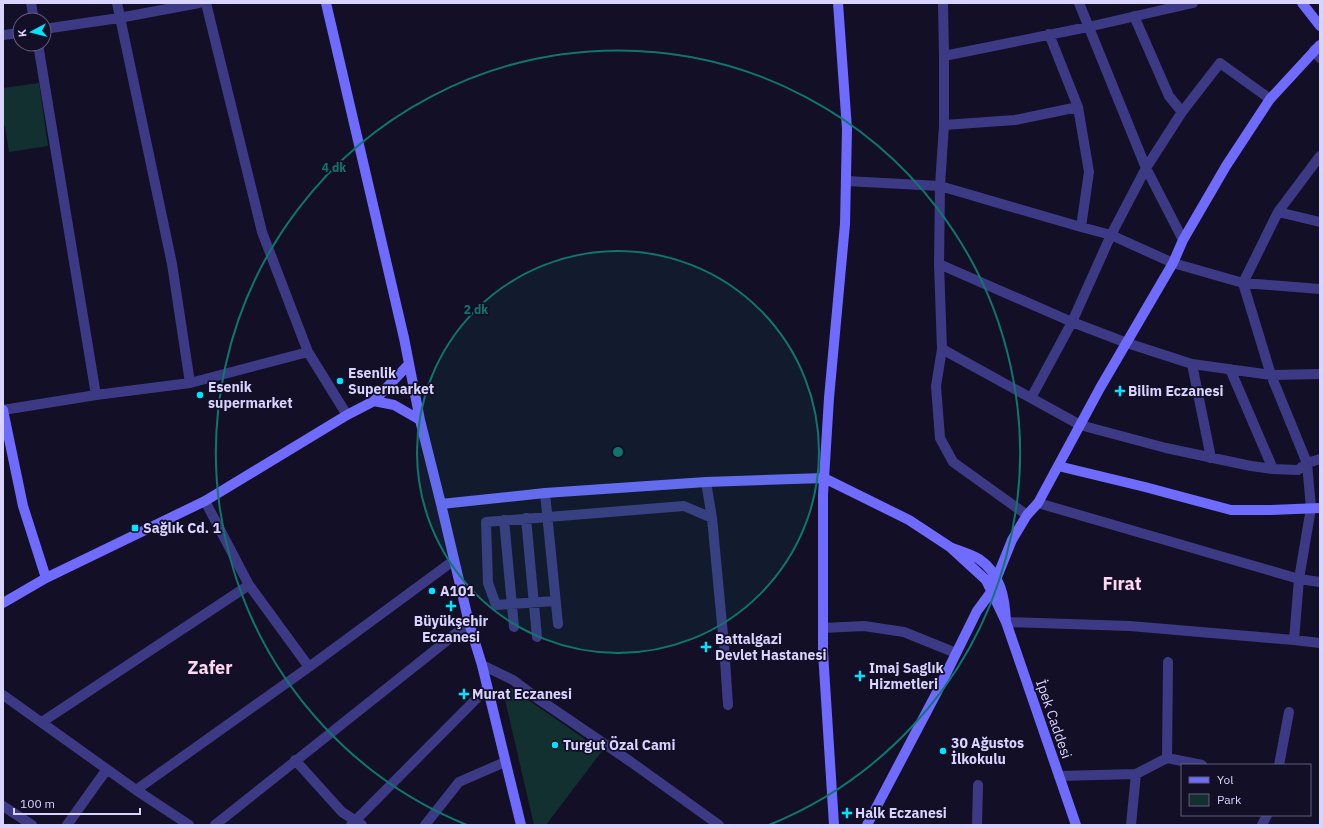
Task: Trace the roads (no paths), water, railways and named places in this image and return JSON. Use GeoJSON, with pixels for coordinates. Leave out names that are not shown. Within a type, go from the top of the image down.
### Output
{"type":"FeatureCollection","features":[{"type":"Feature","properties":{"kind":"main road"},"geometry":{"type":"LineString","coordinates":[[326,3],[404,338],[420,420],[441,504],[453,561],[468,623],[482,665],[521,825]]}},
{"type":"Feature","properties":{"kind":"main road"},"geometry":{"type":"LineString","coordinates":[[834,825],[823,652],[822,495],[829,398],[846,224],[847,130],[838,3]]}},
{"type":"Feature","properties":{"kind":"main road"},"geometry":{"type":"LineString","coordinates":[[1302,3],[1320,26]]}},
{"type":"Feature","properties":{"kind":"main road"},"geometry":{"type":"LineString","coordinates":[[867,825],[937,692],[977,611],[991,592],[1012,540],[1027,515],[1038,503],[1080,425],[1173,263],[1183,240],[1226,166],[1270,99],[1318,51]]}},
{"type":"Feature","properties":{"kind":"main road"},"geometry":{"type":"LineString","coordinates":[[3,604],[46,578],[205,500],[347,415],[374,401],[409,364]]}},
{"type":"Feature","properties":{"kind":"main road"},"geometry":{"type":"LineString","coordinates":[[374,401],[394,405],[420,420]]}},
{"type":"Feature","properties":{"kind":"main road"},"geometry":{"type":"LineString","coordinates":[[3,410],[23,506],[46,578]]}},
{"type":"Feature","properties":{"kind":"main road"},"geometry":{"type":"LineString","coordinates":[[1058,466],[1145,486],[1231,510],[1315,508]]}},
{"type":"Feature","properties":{"kind":"main road"},"geometry":{"type":"LineString","coordinates":[[441,504],[545,493],[706,482],[824,478],[909,520],[950,547],[986,580],[1006,622]]}},
{"type":"Feature","properties":{"kind":"main road"},"geometry":{"type":"LineString","coordinates":[[950,547],[978,559],[991,570],[1000,584],[1005,604],[1006,622]]}},
{"type":"Feature","properties":{"kind":"main road","name":"İpek Caddesi"},"geometry":{"type":"LineString","coordinates":[[1006,622],[1076,825]]}},
{"type":"Feature","properties":{"kind":"street"},"geometry":{"type":"LineString","coordinates":[[117,3],[172,264],[190,383]]}},
{"type":"Feature","properties":{"kind":"street"},"geometry":{"type":"LineString","coordinates":[[52,28],[119,18],[199,3]]}},
{"type":"Feature","properties":{"kind":"street"},"geometry":{"type":"LineString","coordinates":[[206,3],[262,232],[308,352],[347,415]]}},
{"type":"Feature","properties":{"kind":"street"},"geometry":{"type":"LineString","coordinates":[[943,3],[944,125],[940,186],[939,264],[942,349],[936,386],[940,438],[953,462],[1027,515]]}},
{"type":"Feature","properties":{"kind":"street"},"geometry":{"type":"LineString","coordinates":[[1079,3],[1146,168],[1183,240]]}},
{"type":"Feature","properties":{"kind":"street"},"geometry":{"type":"LineString","coordinates":[[944,56],[1193,3]]}},
{"type":"Feature","properties":{"kind":"street"},"geometry":{"type":"LineString","coordinates":[[1134,16],[1169,96],[1182,112]]}},
{"type":"Feature","properties":{"kind":"street"},"geometry":{"type":"LineString","coordinates":[[1049,34],[1078,107],[1089,172],[1081,228]]}},
{"type":"Feature","properties":{"kind":"street"},"geometry":{"type":"LineString","coordinates":[[39,52],[96,395]]}},
{"type":"Feature","properties":{"kind":"street"},"geometry":{"type":"LineString","coordinates":[[1031,398],[1072,322],[1111,235],[1146,168],[1182,112],[1220,63],[1270,99]]}},
{"type":"Feature","properties":{"kind":"street"},"geometry":{"type":"LineString","coordinates":[[944,125],[1015,120],[1078,107]]}},
{"type":"Feature","properties":{"kind":"street"},"geometry":{"type":"LineString","coordinates":[[1294,640],[1299,579],[1315,508],[1307,463],[1271,375],[1243,283],[1278,212],[1320,156]]}},
{"type":"Feature","properties":{"kind":"street"},"geometry":{"type":"LineString","coordinates":[[846,181],[940,186],[1081,228],[1111,235],[1173,263],[1243,283],[1320,289]]}},
{"type":"Feature","properties":{"kind":"street"},"geometry":{"type":"LineString","coordinates":[[1278,212],[1320,222]]}},
{"type":"Feature","properties":{"kind":"street"},"geometry":{"type":"LineString","coordinates":[[939,264],[1072,322],[1127,343],[1192,364],[1271,375],[1320,374]]}},
{"type":"Feature","properties":{"kind":"street"},"geometry":{"type":"LineString","coordinates":[[942,349],[1080,425],[1166,448],[1273,469],[1298,470],[1307,463],[1320,460]]}},
{"type":"Feature","properties":{"kind":"street"},"geometry":{"type":"LineString","coordinates":[[3,410],[96,395],[190,383],[308,352]]}},
{"type":"Feature","properties":{"kind":"street"},"geometry":{"type":"LineString","coordinates":[[1192,364],[1211,458]]}},
{"type":"Feature","properties":{"kind":"street"},"geometry":{"type":"LineString","coordinates":[[1230,369],[1273,469]]}},
{"type":"Feature","properties":{"kind":"street"},"geometry":{"type":"LineString","coordinates":[[706,482],[712,518],[728,705]]}},
{"type":"Feature","properties":{"kind":"street"},"geometry":{"type":"LineString","coordinates":[[545,493],[558,624]]}},
{"type":"Feature","properties":{"kind":"street"},"geometry":{"type":"LineString","coordinates":[[205,500],[249,585],[309,667]]}},
{"type":"Feature","properties":{"kind":"street"},"geometry":{"type":"LineString","coordinates":[[1038,503],[1299,579],[1320,582]]}},
{"type":"Feature","properties":{"kind":"street"},"geometry":{"type":"LineString","coordinates":[[555,601],[496,605],[488,583],[486,522],[684,506],[712,518]]}},
{"type":"Feature","properties":{"kind":"street"},"geometry":{"type":"LineString","coordinates":[[526,518],[537,637]]}},
{"type":"Feature","properties":{"kind":"street"},"geometry":{"type":"LineString","coordinates":[[504,520],[514,627]]}},
{"type":"Feature","properties":{"kind":"street"},"geometry":{"type":"LineString","coordinates":[[136,790],[309,667],[453,561]]}},
{"type":"Feature","properties":{"kind":"street"},"geometry":{"type":"LineString","coordinates":[[42,722],[249,585]]}},
{"type":"Feature","properties":{"kind":"street"},"geometry":{"type":"LineString","coordinates":[[1006,622],[1130,626],[1320,643]]}},
{"type":"Feature","properties":{"kind":"street"},"geometry":{"type":"LineString","coordinates":[[215,825],[468,623]]}},
{"type":"Feature","properties":{"kind":"street"},"geometry":{"type":"LineString","coordinates":[[823,628],[864,626],[904,632],[956,653]]}},
{"type":"Feature","properties":{"kind":"street"},"geometry":{"type":"LineString","coordinates":[[1167,758],[1168,662]]}},
{"type":"Feature","properties":{"kind":"street"},"geometry":{"type":"LineString","coordinates":[[482,665],[513,680],[719,825]]}},
{"type":"Feature","properties":{"kind":"street"},"geometry":{"type":"LineString","coordinates":[[295,760],[342,812],[356,823],[487,688]]}},
{"type":"Feature","properties":{"kind":"street"},"geometry":{"type":"LineString","coordinates":[[3,695],[136,790],[189,825]]}},
{"type":"Feature","properties":{"kind":"street"},"geometry":{"type":"LineString","coordinates":[[1279,764],[1289,712]]}},
{"type":"Feature","properties":{"kind":"street"},"geometry":{"type":"LineString","coordinates":[[1059,776],[1136,774],[1167,758],[1197,764]]}},
{"type":"Feature","properties":{"kind":"street"},"geometry":{"type":"LineString","coordinates":[[425,825],[459,782],[505,762]]}},
{"type":"Feature","properties":{"kind":"street"},"geometry":{"type":"LineString","coordinates":[[67,825],[107,769]]}},
{"type":"Feature","properties":{"kind":"street"},"geometry":{"type":"LineString","coordinates":[[1131,825],[1136,774]]}},
{"type":"Feature","properties":{"kind":"street"},"geometry":{"type":"LineString","coordinates":[[977,825],[978,785]]}},
{"type":"Feature","properties":{"kind":"street"},"geometry":{"type":"LineString","coordinates":[[3,806],[32,825]]}},
{"type":"Feature","properties":{"kind":"street"},"geometry":{"type":"LineString","coordinates":[[1262,825],[1266,816]]}},
{"type":"Feature","properties":{"kind":"place","name":"Esenlik Supermarket"},"geometry":{"type":"Point","coordinates":[340,381]}},
{"type":"Feature","properties":{"kind":"place","name":"Bilim Eczanesi"},"geometry":{"type":"Point","coordinates":[1120,391]}},
{"type":"Feature","properties":{"kind":"place","name":"Esenik supermarket"},"geometry":{"type":"Point","coordinates":[200,395]}},
{"type":"Feature","properties":{"kind":"place","name":"Sağlık Cd. 1"},"geometry":{"type":"Point","coordinates":[135,528]}},
{"type":"Feature","properties":{"kind":"place","name":"A101"},"geometry":{"type":"Point","coordinates":[432,591]}},
{"type":"Feature","properties":{"kind":"place","name":"Büyükşehir Eczanesi"},"geometry":{"type":"Point","coordinates":[451,606]}},
{"type":"Feature","properties":{"kind":"place","name":"Battalgazi Devlet Hastanesi"},"geometry":{"type":"Point","coordinates":[706,647]}},
{"type":"Feature","properties":{"kind":"place","name":"Imaj Saglık Hizmetleri"},"geometry":{"type":"Point","coordinates":[860,676]}},
{"type":"Feature","properties":{"kind":"place","name":"Murat Eczanesi"},"geometry":{"type":"Point","coordinates":[464,694]}},
{"type":"Feature","properties":{"kind":"place","name":"Turgut Özal Cami"},"geometry":{"type":"Point","coordinates":[555,745]}},
{"type":"Feature","properties":{"kind":"place","name":"30 Ağustos İlkokulu"},"geometry":{"type":"Point","coordinates":[943,751]}},
{"type":"Feature","properties":{"kind":"place","name":"Halk Eczanesi"},"geometry":{"type":"Point","coordinates":[847,813]}},
{"type":"Feature","properties":{"kind":"district","name":"Fırat"},"geometry":{"type":"Point","coordinates":[1122,584]}},
{"type":"Feature","properties":{"kind":"district","name":"Zafer"},"geometry":{"type":"Point","coordinates":[210,668]}}]}
